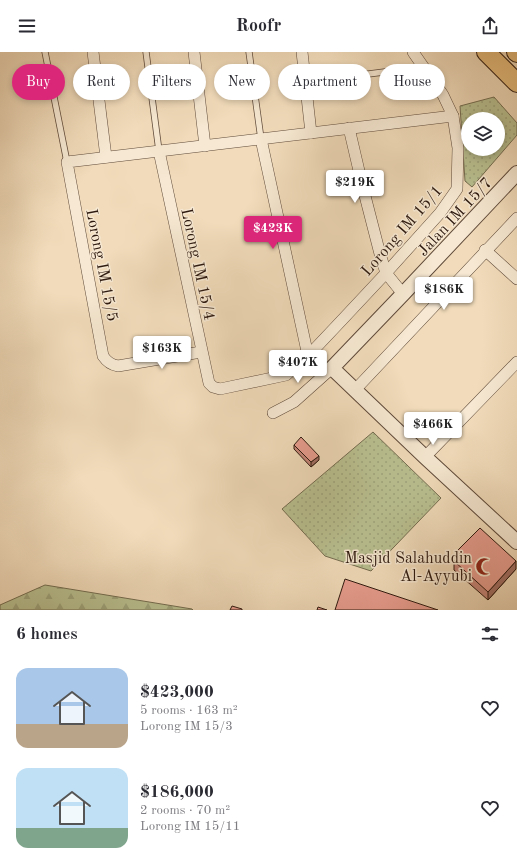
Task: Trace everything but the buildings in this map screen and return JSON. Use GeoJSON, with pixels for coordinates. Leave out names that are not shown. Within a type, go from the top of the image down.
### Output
{"type":"FeatureCollection","features":[{"type":"Feature","properties":{"kind":"main road"},"geometry":{"type":"LineString","coordinates":[[486,52],[517,82]]}},
{"type":"Feature","properties":{"kind":"street"},"geometry":{"type":"LineString","coordinates":[[93,52],[106,157]]}},
{"type":"Feature","properties":{"kind":"street"},"geometry":{"type":"LineString","coordinates":[[194,52],[205,146]]}},
{"type":"Feature","properties":{"kind":"street"},"geometry":{"type":"LineString","coordinates":[[302,52],[304,64]]}},
{"type":"Feature","properties":{"kind":"street","name":"Lorong IM 15/1"},"geometry":{"type":"LineString","coordinates":[[413,52],[422,64]]}},
{"type":"Feature","properties":{"kind":"street","name":"Lorong IM 15/1"},"geometry":{"type":"LineString","coordinates":[[209,383],[213,387],[220,389],[286,375],[308,356],[440,213],[457,189],[458,148],[453,116],[445,99]]}},
{"type":"Feature","properties":{"kind":"street"},"geometry":{"type":"LineString","coordinates":[[308,100],[311,133]]}},
{"type":"Feature","properties":{"kind":"street"},"geometry":{"type":"LineString","coordinates":[[67,162],[453,116]]}},
{"type":"Feature","properties":{"kind":"street"},"geometry":{"type":"LineString","coordinates":[[349,128],[386,273],[404,294]]}},
{"type":"Feature","properties":{"kind":"street"},"geometry":{"type":"LineString","coordinates":[[261,139],[308,356]]}},
{"type":"Feature","properties":{"kind":"street","name":"Lorong IM 15/4"},"geometry":{"type":"LineString","coordinates":[[159,151],[209,383]]}},
{"type":"Feature","properties":{"kind":"street","name":"Lorong IM 15/5"},"geometry":{"type":"LineString","coordinates":[[67,162],[105,359],[110,364],[118,366],[202,352]]}},
{"type":"Feature","properties":{"kind":"street","name":"Jalan IM 15/7"},"geometry":{"type":"LineString","coordinates":[[273,413],[294,402],[332,368],[404,294],[517,173]]}},
{"type":"Feature","properties":{"kind":"street"},"geometry":{"type":"LineString","coordinates":[[355,390],[485,250],[517,218]]}},
{"type":"Feature","properties":{"kind":"street"},"geometry":{"type":"LineString","coordinates":[[485,250],[517,279]]}},
{"type":"Feature","properties":{"kind":"street"},"geometry":{"type":"LineString","coordinates":[[425,457],[517,362]]}},
{"type":"Feature","properties":{"kind":"street"},"geometry":{"type":"LineString","coordinates":[[332,368],[517,542]]}},
{"type":"Feature","properties":{"kind":"lane"},"geometry":{"type":"LineString","coordinates":[[45,52],[67,162]]}},
{"type":"Feature","properties":{"kind":"lane"},"geometry":{"type":"LineString","coordinates":[[146,52],[159,151]]}},
{"type":"Feature","properties":{"kind":"lane"},"geometry":{"type":"LineString","coordinates":[[249,52],[261,139]]}},
{"type":"Feature","properties":{"kind":"green space"},"geometry":{"type":"Polygon","coordinates":[[[494,97],[517,123],[517,135],[505,149],[505,112],[461,112],[461,121],[460,106],[494,97]]]}},
{"type":"Feature","properties":{"kind":"green space"},"geometry":{"type":"Polygon","coordinates":[[[463,156],[499,156],[472,187],[465,181],[463,156]]]}},
{"type":"Feature","properties":{"kind":"green space"},"geometry":{"type":"Polygon","coordinates":[[[373,432],[441,498],[371,571],[325,556],[282,509],[373,432]]]}},
{"type":"Feature","properties":{"kind":"green space"},"geometry":{"type":"Polygon","coordinates":[[[45,585],[193,610],[0,610],[0,605],[45,585]]]}},
{"type":"Feature","properties":{"kind":"place","name":"Masjid Salahuddin Al-Ayyubi"},"geometry":{"type":"Point","coordinates":[485,566]}}]}
